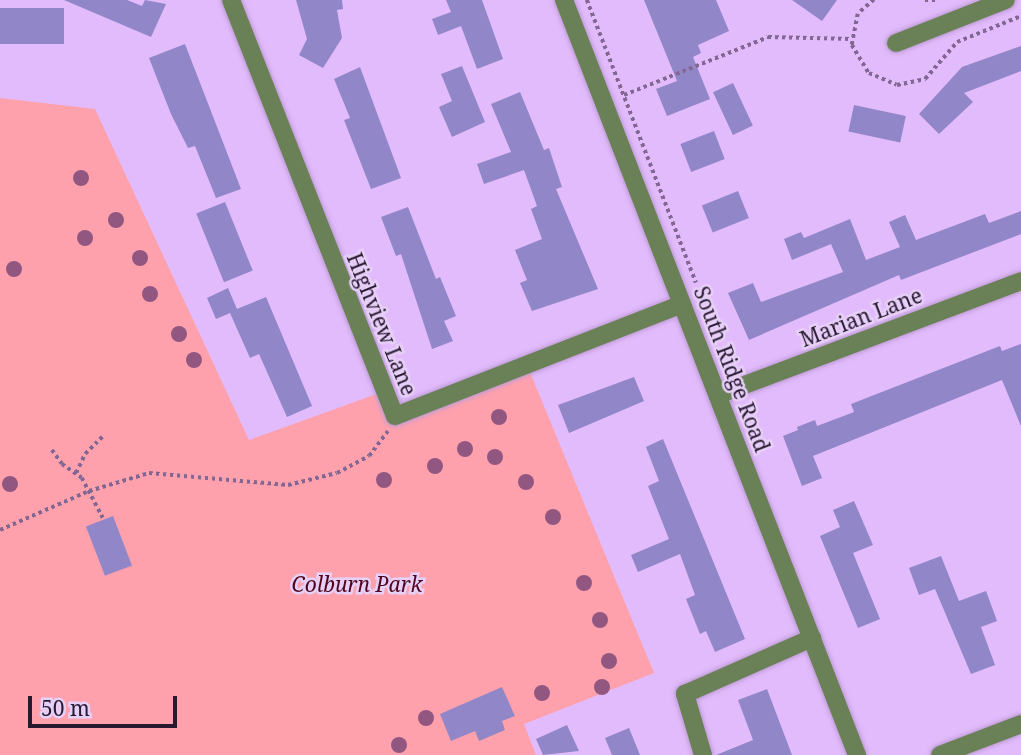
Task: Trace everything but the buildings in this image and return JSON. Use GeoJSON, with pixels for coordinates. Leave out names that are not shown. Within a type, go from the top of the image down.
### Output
{"type":"FeatureCollection","features":[{"type":"Feature","properties":{"kind":"street","name":"Highview Lane"},"geometry":{"type":"LineString","coordinates":[[231,0],[395,416],[682,304]]}},
{"type":"Feature","properties":{"kind":"street","name":"South Ridge Road"},"geometry":{"type":"LineString","coordinates":[[564,0],[857,755]]}},
{"type":"Feature","properties":{"kind":"street"},"geometry":{"type":"LineString","coordinates":[[896,43],[1006,0]]}},
{"type":"Feature","properties":{"kind":"street","name":"Marian Lane"},"geometry":{"type":"LineString","coordinates":[[718,395],[1021,281]]}},
{"type":"Feature","properties":{"kind":"street"},"geometry":{"type":"LineString","coordinates":[[703,755],[685,694],[812,638]]}},
{"type":"Feature","properties":{"kind":"street"},"geometry":{"type":"LineString","coordinates":[[940,755],[1021,724]]}},
{"type":"Feature","properties":{"kind":"path"},"geometry":{"type":"LineString","coordinates":[[587,0],[696,283]]}},
{"type":"Feature","properties":{"kind":"path"},"geometry":{"type":"LineString","coordinates":[[925,0],[934,0]]}},
{"type":"Feature","properties":{"kind":"path"},"geometry":{"type":"LineString","coordinates":[[624,95],[768,37],[852,40]]}},
{"type":"Feature","properties":{"kind":"path"},"geometry":{"type":"LineString","coordinates":[[0,530],[89,491],[149,473],[288,485],[337,473],[369,456],[384,440],[395,416]]}},
{"type":"Feature","properties":{"kind":"path"},"geometry":{"type":"LineString","coordinates":[[76,473],[85,454],[103,436]]}},
{"type":"Feature","properties":{"kind":"path"},"geometry":{"type":"LineString","coordinates":[[52,450],[76,473],[103,518]]}},
{"type":"Feature","properties":{"kind":"green space","name":"Colburn Park"},"geometry":{"type":"Polygon","coordinates":[[[0,98],[95,109],[249,440],[385,391],[394,416],[527,365],[654,673],[524,724],[536,755],[0,755],[0,98]]]}}]}
